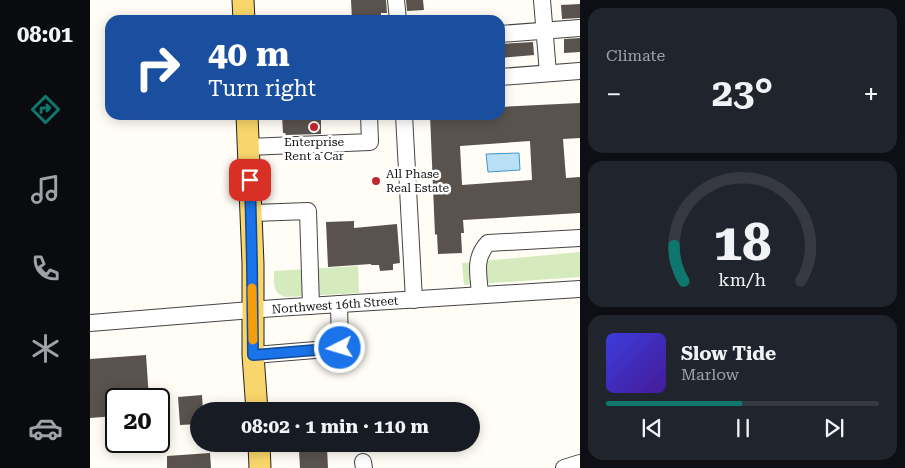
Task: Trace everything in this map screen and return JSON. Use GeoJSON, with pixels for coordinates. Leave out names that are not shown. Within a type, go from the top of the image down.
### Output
{"type":"FeatureCollection","features":[{"type":"Feature","properties":{"kind":"main road"},"geometry":{"type":"LineString","coordinates":[[243,0],[244,15]]}},
{"type":"Feature","properties":{"kind":"main road"},"geometry":{"type":"LineString","coordinates":[[247,120],[253,355],[256,402]]}},
{"type":"Feature","properties":{"kind":"main road"},"geometry":{"type":"LineString","coordinates":[[259,452],[260,468]]}},
{"type":"Feature","properties":{"kind":"street"},"geometry":{"type":"LineString","coordinates":[[396,0],[398,15]]}},
{"type":"Feature","properties":{"kind":"street"},"geometry":{"type":"LineString","coordinates":[[542,0],[548,73]]}},
{"type":"Feature","properties":{"kind":"street"},"geometry":{"type":"LineString","coordinates":[[505,34],[580,28]]}},
{"type":"Feature","properties":{"kind":"street"},"geometry":{"type":"LineString","coordinates":[[505,77],[580,71]]}},
{"type":"Feature","properties":{"kind":"street"},"geometry":{"type":"LineString","coordinates":[[248,147],[370,142],[369,120]]}},
{"type":"Feature","properties":{"kind":"street"},"geometry":{"type":"LineString","coordinates":[[404,120],[414,300]]}},
{"type":"Feature","properties":{"kind":"street"},"geometry":{"type":"LineString","coordinates":[[250,213],[308,211],[311,306]]}},
{"type":"Feature","properties":{"kind":"street"},"geometry":{"type":"LineString","coordinates":[[480,296],[478,265],[481,251],[488,243],[580,238]]}},
{"type":"Feature","properties":{"kind":"street","name":"Northwest 16th Street"},"geometry":{"type":"LineString","coordinates":[[90,323],[339,304],[580,289]]}},
{"type":"Feature","properties":{"kind":"street"},"geometry":{"type":"LineString","coordinates":[[253,355],[340,348],[339,304]]}},
{"type":"Feature","properties":{"kind":"street"},"geometry":{"type":"LineString","coordinates":[[564,468],[580,464]]}},
{"type":"Feature","properties":{"kind":"green space"},"geometry":{"type":"Polygon","coordinates":[[[580,252],[580,277],[464,285],[462,263],[580,252]]]}},
{"type":"Feature","properties":{"kind":"green space"},"geometry":{"type":"Polygon","coordinates":[[[358,266],[359,293],[286,297],[278,293],[275,287],[274,271],[358,266]]]}},
{"type":"Feature","properties":{"kind":"water"},"geometry":{"type":"Polygon","coordinates":[[[519,153],[520,170],[488,172],[486,154],[519,153]]]}},
{"type":"Feature","properties":{"kind":"building"},"geometry":{"type":"Polygon","coordinates":[[[351,0],[386,0],[387,13],[381,13],[381,15],[352,15],[351,0]]]}},
{"type":"Feature","properties":{"kind":"building"},"geometry":{"type":"Polygon","coordinates":[[[406,0],[423,0],[424,10],[407,11],[406,0]]]}},
{"type":"Feature","properties":{"kind":"building"},"geometry":{"type":"Polygon","coordinates":[[[580,4],[580,18],[562,19],[561,5],[580,4]]]}},
{"type":"Feature","properties":{"kind":"building"},"geometry":{"type":"Polygon","coordinates":[[[580,38],[580,52],[564,53],[564,39],[580,38]]]}},
{"type":"Feature","properties":{"kind":"building"},"geometry":{"type":"Polygon","coordinates":[[[533,42],[534,55],[505,58],[505,44],[533,42]]]}},
{"type":"Feature","properties":{"kind":"building"},"geometry":{"type":"Polygon","coordinates":[[[580,103],[580,138],[563,139],[566,178],[580,177],[580,213],[463,220],[464,233],[461,233],[462,253],[438,254],[437,234],[435,235],[430,120],[505,120],[505,107],[580,103]],[[530,141],[460,146],[462,185],[532,180],[530,141]]]}},
{"type":"Feature","properties":{"kind":"building"},"geometry":{"type":"Polygon","coordinates":[[[282,120],[321,120],[321,134],[286,135],[283,133],[282,120]]]}},
{"type":"Feature","properties":{"kind":"building"},"geometry":{"type":"Polygon","coordinates":[[[354,221],[354,228],[397,224],[400,263],[393,264],[393,270],[380,271],[379,265],[371,264],[328,267],[326,222],[354,221]]]}},
{"type":"Feature","properties":{"kind":"building"},"geometry":{"type":"Polygon","coordinates":[[[146,355],[148,388],[105,388],[105,417],[90,418],[90,359],[146,355]]]}},
{"type":"Feature","properties":{"kind":"building"},"geometry":{"type":"Polygon","coordinates":[[[202,395],[202,402],[190,402],[190,424],[180,425],[178,397],[202,395]]]}},
{"type":"Feature","properties":{"kind":"building"},"geometry":{"type":"Polygon","coordinates":[[[299,452],[327,452],[328,468],[300,468],[299,452]]]}},
{"type":"Feature","properties":{"kind":"building"},"geometry":{"type":"Polygon","coordinates":[[[210,453],[211,468],[167,468],[167,456],[210,453]]]}},
{"type":"Feature","properties":{"kind":"slow traffic"},"geometry":{"type":"LineString","coordinates":[[252,288],[253,340]]}},
{"type":"Feature","properties":{"kind":"place","name":"Enterprise Rent a Car"},"geometry":{"type":"Point","coordinates":[314,127]}},
{"type":"Feature","properties":{"kind":"place","name":"All Phase Real Estate"},"geometry":{"type":"Point","coordinates":[376,181]}},
{"type":"Feature","properties":{"kind":"route"},"geometry":{"type":"LineString","coordinates":[[250,180],[253,355],[340,348]]}}]}
